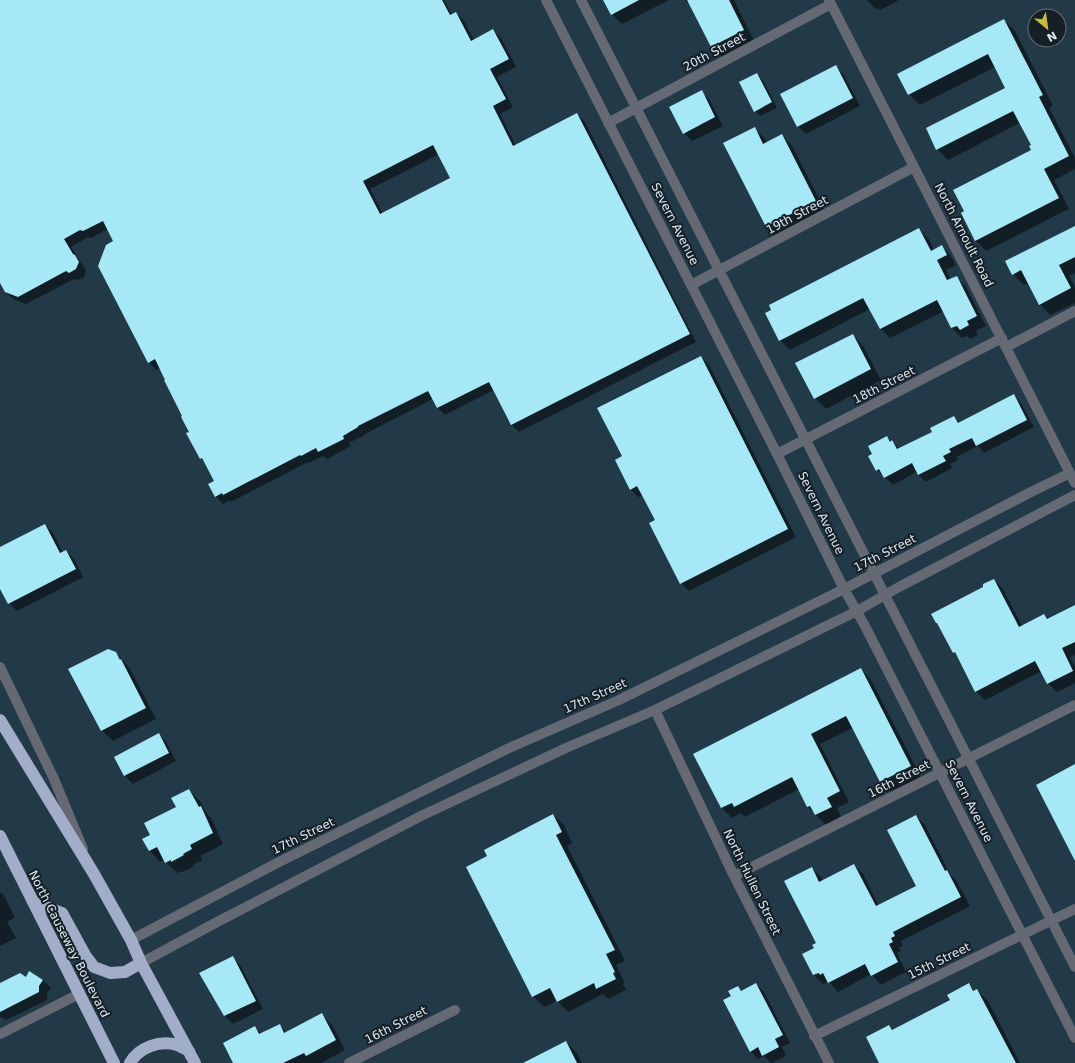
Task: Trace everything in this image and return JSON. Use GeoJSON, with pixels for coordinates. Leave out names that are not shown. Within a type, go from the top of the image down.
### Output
{"type":"FeatureCollection","features":[{"type":"Feature","properties":{"kind":"highway"},"geometry":{"type":"LineString","coordinates":[[0,720],[94,874],[131,940],[195,1063]]}},
{"type":"Feature","properties":{"kind":"highway","name":"North Causeway Boulevard"},"geometry":{"type":"LineString","coordinates":[[0,836],[114,1063]]}},
{"type":"Feature","properties":{"kind":"highway"},"geometry":{"type":"LineString","coordinates":[[33,902],[62,913],[84,955],[94,967],[110,973],[125,972],[142,963]]}},
{"type":"Feature","properties":{"kind":"highway"},"geometry":{"type":"LineString","coordinates":[[130,1063],[142,1050],[153,1045],[165,1043],[178,1046],[189,1051]]}},
{"type":"Feature","properties":{"kind":"street","name":"Severn Avenue"},"geometry":{"type":"LineString","coordinates":[[546,0],[844,589],[857,611],[1075,1038]]}},
{"type":"Feature","properties":{"kind":"street","name":"Severn Avenue"},"geometry":{"type":"LineString","coordinates":[[582,0],[1075,967]]}},
{"type":"Feature","properties":{"kind":"street","name":"20th Street"},"geometry":{"type":"LineString","coordinates":[[608,123],[830,2]]}},
{"type":"Feature","properties":{"kind":"street","name":"North Arnoult Road"},"geometry":{"type":"LineString","coordinates":[[830,2],[1075,483]]}},
{"type":"Feature","properties":{"kind":"street","name":"19th Street"},"geometry":{"type":"LineString","coordinates":[[691,285],[914,167]]}},
{"type":"Feature","properties":{"kind":"street","name":"18th Street"},"geometry":{"type":"LineString","coordinates":[[777,454],[1004,343],[1075,311]]}},
{"type":"Feature","properties":{"kind":"street","name":"17th Street"},"geometry":{"type":"LineString","coordinates":[[131,940],[277,862],[507,749],[619,700],[844,589],[1070,473]]}},
{"type":"Feature","properties":{"kind":"street"},"geometry":{"type":"LineString","coordinates":[[142,963],[421,816],[566,748],[655,710],[857,611],[1075,495]]}},
{"type":"Feature","properties":{"kind":"street"},"geometry":{"type":"LineString","coordinates":[[0,667],[54,779],[94,874]]}},
{"type":"Feature","properties":{"kind":"street","name":"16th Street"},"geometry":{"type":"LineString","coordinates":[[734,876],[1075,705]]}},
{"type":"Feature","properties":{"kind":"street","name":"North Hullen Street"},"geometry":{"type":"LineString","coordinates":[[655,710],[734,876],[829,1063]]}},
{"type":"Feature","properties":{"kind":"street","name":"15th Street"},"geometry":{"type":"LineString","coordinates":[[814,1036],[1075,909]]}},
{"type":"Feature","properties":{"kind":"street"},"geometry":{"type":"LineString","coordinates":[[0,1034],[79,994]]}},
{"type":"Feature","properties":{"kind":"street","name":"16th Street"},"geometry":{"type":"LineString","coordinates":[[349,1063],[455,1010]]}},
{"type":"Feature","properties":{"kind":"building"},"geometry":{"type":"Polygon","coordinates":[[[0,0],[442,0],[450,15],[456,12],[471,41],[493,29],[509,59],[490,69],[506,99],[493,106],[513,146],[577,113],[690,334],[511,425],[489,382],[437,408],[428,391],[358,426],[343,436],[344,439],[318,452],[316,448],[223,495],[222,493],[215,497],[208,484],[214,481],[202,458],[200,459],[186,433],[189,432],[155,359],[148,363],[98,266],[106,245],[113,241],[103,221],[83,231],[80,230],[64,239],[79,262],[76,269],[69,273],[66,271],[18,297],[5,292],[0,283],[0,0]],[[433,145],[363,181],[380,214],[450,178],[433,145]]]}},
{"type":"Feature","properties":{"kind":"building"},"geometry":{"type":"Polygon","coordinates":[[[603,0],[639,0],[611,15],[603,0]]]}},
{"type":"Feature","properties":{"kind":"building"},"geometry":{"type":"Polygon","coordinates":[[[687,0],[729,0],[744,30],[711,47],[687,0]]]}},
{"type":"Feature","properties":{"kind":"building"},"geometry":{"type":"Polygon","coordinates":[[[1004,19],[1043,95],[1039,97],[1069,156],[1044,169],[1059,198],[975,241],[961,213],[964,211],[953,190],[1031,150],[1029,146],[1031,145],[1013,111],[936,150],[926,128],[1005,88],[988,54],[908,95],[897,74],[1004,19]]]}},
{"type":"Feature","properties":{"kind":"building"},"geometry":{"type":"Polygon","coordinates":[[[836,65],[853,98],[797,127],[780,94],[836,65]]]}},
{"type":"Feature","properties":{"kind":"building"},"geometry":{"type":"Polygon","coordinates":[[[757,73],[772,102],[754,112],[739,82],[757,73]]]}},
{"type":"Feature","properties":{"kind":"building"},"geometry":{"type":"Polygon","coordinates":[[[702,90],[715,117],[683,134],[669,107],[702,90]]]}},
{"type":"Feature","properties":{"kind":"building"},"geometry":{"type":"Polygon","coordinates":[[[755,127],[763,144],[782,134],[816,201],[766,227],[723,143],[755,127]]]}},
{"type":"Feature","properties":{"kind":"building"},"geometry":{"type":"Polygon","coordinates":[[[1075,226],[1075,257],[1059,265],[1071,288],[1039,305],[1021,270],[1012,275],[1005,261],[1075,226]]]}},
{"type":"Feature","properties":{"kind":"building"},"geometry":{"type":"Polygon","coordinates":[[[919,228],[931,251],[942,245],[947,255],[937,260],[947,280],[957,276],[977,316],[967,321],[969,325],[960,330],[957,326],[951,328],[937,300],[880,329],[863,298],[779,341],[765,313],[771,310],[769,305],[919,228]]]}},
{"type":"Feature","properties":{"kind":"building"},"geometry":{"type":"Polygon","coordinates":[[[853,334],[871,369],[814,399],[795,363],[853,334]]]}},
{"type":"Feature","properties":{"kind":"building"},"geometry":{"type":"Polygon","coordinates":[[[701,356],[788,529],[680,584],[649,523],[655,520],[637,486],[630,490],[615,460],[622,456],[597,408],[701,356]]]}},
{"type":"Feature","properties":{"kind":"building"},"geometry":{"type":"Polygon","coordinates":[[[1014,394],[1027,420],[976,446],[972,438],[949,449],[951,452],[943,456],[946,461],[918,475],[912,463],[884,478],[879,469],[876,471],[868,456],[872,454],[868,446],[887,436],[890,442],[892,440],[897,449],[932,432],[930,428],[954,416],[958,423],[1014,394]]]}},
{"type":"Feature","properties":{"kind":"building"},"geometry":{"type":"Polygon","coordinates":[[[45,524],[60,553],[66,550],[76,569],[8,604],[0,589],[0,547],[45,524]]]}},
{"type":"Feature","properties":{"kind":"building"},"geometry":{"type":"Polygon","coordinates":[[[994,579],[1019,627],[1044,614],[1047,619],[1075,605],[1075,642],[1062,648],[1073,671],[1047,684],[1035,661],[975,692],[955,652],[953,653],[931,614],[983,587],[983,584],[994,579]]]}},
{"type":"Feature","properties":{"kind":"building"},"geometry":{"type":"Polygon","coordinates":[[[108,649],[116,652],[120,660],[121,659],[146,708],[101,731],[68,669],[108,649]]]}},
{"type":"Feature","properties":{"kind":"building"},"geometry":{"type":"Polygon","coordinates":[[[861,668],[911,766],[880,782],[846,716],[811,734],[840,791],[827,798],[832,807],[815,815],[810,806],[807,807],[792,777],[734,807],[732,803],[721,808],[693,754],[861,668]]]}},
{"type":"Feature","properties":{"kind":"building"},"geometry":{"type":"Polygon","coordinates":[[[159,733],[169,753],[124,776],[114,757],[159,733]]]}},
{"type":"Feature","properties":{"kind":"building"},"geometry":{"type":"Polygon","coordinates":[[[1075,764],[1075,861],[1036,785],[1075,764]]]}},
{"type":"Feature","properties":{"kind":"building"},"geometry":{"type":"Polygon","coordinates":[[[189,789],[199,807],[201,806],[213,833],[190,845],[192,849],[183,854],[184,855],[171,862],[171,860],[165,863],[157,847],[149,851],[142,839],[150,835],[144,823],[176,807],[171,798],[189,789]]]}},
{"type":"Feature","properties":{"kind":"building"},"geometry":{"type":"Polygon","coordinates":[[[553,814],[562,832],[556,835],[615,950],[606,954],[615,972],[613,973],[616,979],[596,989],[594,983],[557,1002],[550,988],[532,997],[466,867],[487,856],[484,850],[553,814]]]}},
{"type":"Feature","properties":{"kind":"building"},"geometry":{"type":"Polygon","coordinates":[[[916,815],[945,871],[947,870],[961,897],[893,932],[895,936],[891,938],[893,942],[889,944],[898,962],[871,976],[865,964],[828,983],[823,973],[820,975],[819,973],[813,975],[802,954],[814,948],[812,945],[816,943],[784,881],[812,867],[819,882],[854,864],[876,906],[916,886],[887,830],[916,815]]]}},
{"type":"Feature","properties":{"kind":"building"},"geometry":{"type":"Polygon","coordinates":[[[233,956],[256,1001],[224,1016],[199,973],[233,956]]]}},
{"type":"Feature","properties":{"kind":"building"},"geometry":{"type":"Polygon","coordinates":[[[29,971],[43,980],[39,986],[39,992],[0,1012],[0,983],[20,973],[26,977],[29,971]]]}},
{"type":"Feature","properties":{"kind":"building"},"geometry":{"type":"Polygon","coordinates":[[[756,983],[783,1035],[775,1039],[779,1047],[762,1056],[758,1047],[750,1052],[723,1000],[731,996],[728,991],[738,986],[741,991],[756,983]]]}},
{"type":"Feature","properties":{"kind":"building"},"geometry":{"type":"Polygon","coordinates":[[[969,983],[973,991],[977,989],[1016,1063],[879,1063],[866,1037],[889,1025],[892,1030],[950,1000],[947,995],[969,983]]]}},
{"type":"Feature","properties":{"kind":"building"},"geometry":{"type":"Polygon","coordinates":[[[322,1013],[336,1040],[306,1056],[304,1053],[283,1063],[233,1063],[223,1043],[255,1026],[259,1034],[280,1024],[284,1033],[322,1013]]]}},
{"type":"Feature","properties":{"kind":"building"},"geometry":{"type":"Polygon","coordinates":[[[566,1041],[577,1063],[523,1063],[566,1041]]]}}]}
